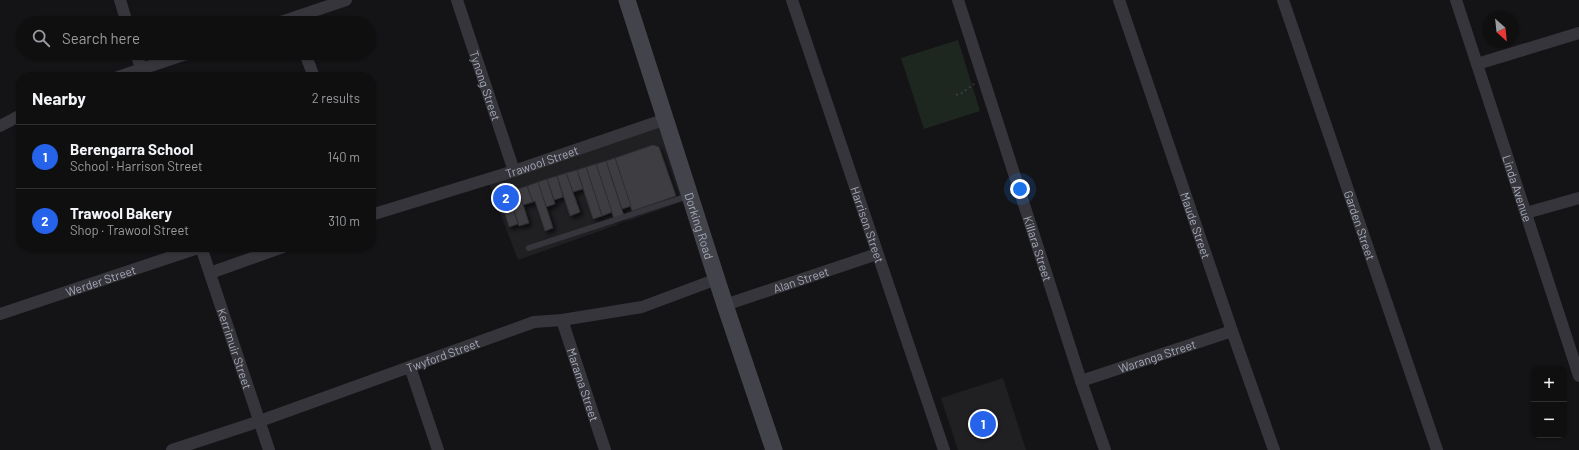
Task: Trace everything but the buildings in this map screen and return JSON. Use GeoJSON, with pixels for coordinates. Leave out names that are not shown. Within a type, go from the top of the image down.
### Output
{"type":"FeatureCollection","features":[{"type":"Feature","properties":{"kind":"street"},"geometry":{"type":"LineString","coordinates":[[120,0],[125,16]]}},
{"type":"Feature","properties":{"kind":"street"},"geometry":{"type":"LineString","coordinates":[[304,16],[346,0]]}},
{"type":"Feature","properties":{"kind":"street","name":"Tynong Street"},"geometry":{"type":"LineString","coordinates":[[457,0],[514,171]]}},
{"type":"Feature","properties":{"kind":"street","name":"Dorking Road"},"geometry":{"type":"LineString","coordinates":[[627,0],[725,305],[774,450]]}},
{"type":"Feature","properties":{"kind":"street","name":"Killara Street"},"geometry":{"type":"LineString","coordinates":[[958,0],[1081,381],[1105,450]]}},
{"type":"Feature","properties":{"kind":"street","name":"Maude Street"},"geometry":{"type":"LineString","coordinates":[[1119,0],[1274,450]]}},
{"type":"Feature","properties":{"kind":"street","name":"Garden Street"},"geometry":{"type":"LineString","coordinates":[[1283,0],[1438,450]]}},
{"type":"Feature","properties":{"kind":"street","name":"Linda Avenue"},"geometry":{"type":"LineString","coordinates":[[1456,0],[1577,364],[1579,376]]}},
{"type":"Feature","properties":{"kind":"street","name":"Harrison Street"},"geometry":{"type":"LineString","coordinates":[[795,1],[877,254],[944,450]]}},
{"type":"Feature","properties":{"kind":"street"},"geometry":{"type":"LineString","coordinates":[[1477,64],[1579,33]]}},
{"type":"Feature","properties":{"kind":"street"},"geometry":{"type":"LineString","coordinates":[[138,60],[143,72]]}},
{"type":"Feature","properties":{"kind":"street"},"geometry":{"type":"LineString","coordinates":[[145,72],[173,60]]}},
{"type":"Feature","properties":{"kind":"street"},"geometry":{"type":"LineString","coordinates":[[308,60],[312,72]]}},
{"type":"Feature","properties":{"kind":"street"},"geometry":{"type":"LineString","coordinates":[[0,126],[16,118]]}},
{"type":"Feature","properties":{"kind":"street","name":"Trawool Street"},"geometry":{"type":"LineString","coordinates":[[376,213],[514,171],[666,119]]}},
{"type":"Feature","properties":{"kind":"street"},"geometry":{"type":"LineString","coordinates":[[1526,213],[1579,198]]}},
{"type":"Feature","properties":{"kind":"street","name":"Werder Street"},"geometry":{"type":"LineString","coordinates":[[0,314],[186,252]]}},
{"type":"Feature","properties":{"kind":"street","name":"Kerrimuir Street"},"geometry":{"type":"LineString","coordinates":[[203,252],[269,450]]}},
{"type":"Feature","properties":{"kind":"street"},"geometry":{"type":"LineString","coordinates":[[210,273],[268,252]]}},
{"type":"Feature","properties":{"kind":"street","name":"Alan Street"},"geometry":{"type":"LineString","coordinates":[[725,305],[877,254]]}},
{"type":"Feature","properties":{"kind":"street","name":"Twyford Street"},"geometry":{"type":"LineString","coordinates":[[172,450],[260,421],[534,322],[562,320],[642,307],[717,279]]}},
{"type":"Feature","properties":{"kind":"street","name":"Marama Street"},"geometry":{"type":"LineString","coordinates":[[562,320],[604,450]]}},
{"type":"Feature","properties":{"kind":"street","name":"Waranga Street"},"geometry":{"type":"LineString","coordinates":[[1081,381],[1232,331]]}},
{"type":"Feature","properties":{"kind":"street"},"geometry":{"type":"LineString","coordinates":[[410,367],[438,450]]}},
{"type":"Feature","properties":{"kind":"lane"},"geometry":{"type":"LineString","coordinates":[[529,248],[690,196]]}},
{"type":"Feature","properties":{"kind":"path"},"geometry":{"type":"LineString","coordinates":[[956,95],[962,93],[983,78]]}},
{"type":"Feature","properties":{"kind":"shaded area"},"geometry":{"type":"Polygon","coordinates":[[[958,40],[980,111],[924,129],[901,58],[958,40]]]}},
{"type":"Feature","properties":{"kind":"shaded area"},"geometry":{"type":"Polygon","coordinates":[[[664,123],[690,199],[518,260],[489,183],[664,123]]]}},
{"type":"Feature","properties":{"kind":"shaded area"},"geometry":{"type":"Polygon","coordinates":[[[1003,378],[1026,450],[958,450],[941,398],[1003,378]]]}},
{"type":"Feature","properties":{"kind":"place","name":"Trawool Bakery"},"geometry":{"type":"Point","coordinates":[506,198]}},
{"type":"Feature","properties":{"kind":"place","name":"Berengarra School"},"geometry":{"type":"Point","coordinates":[983,424]}}]}
